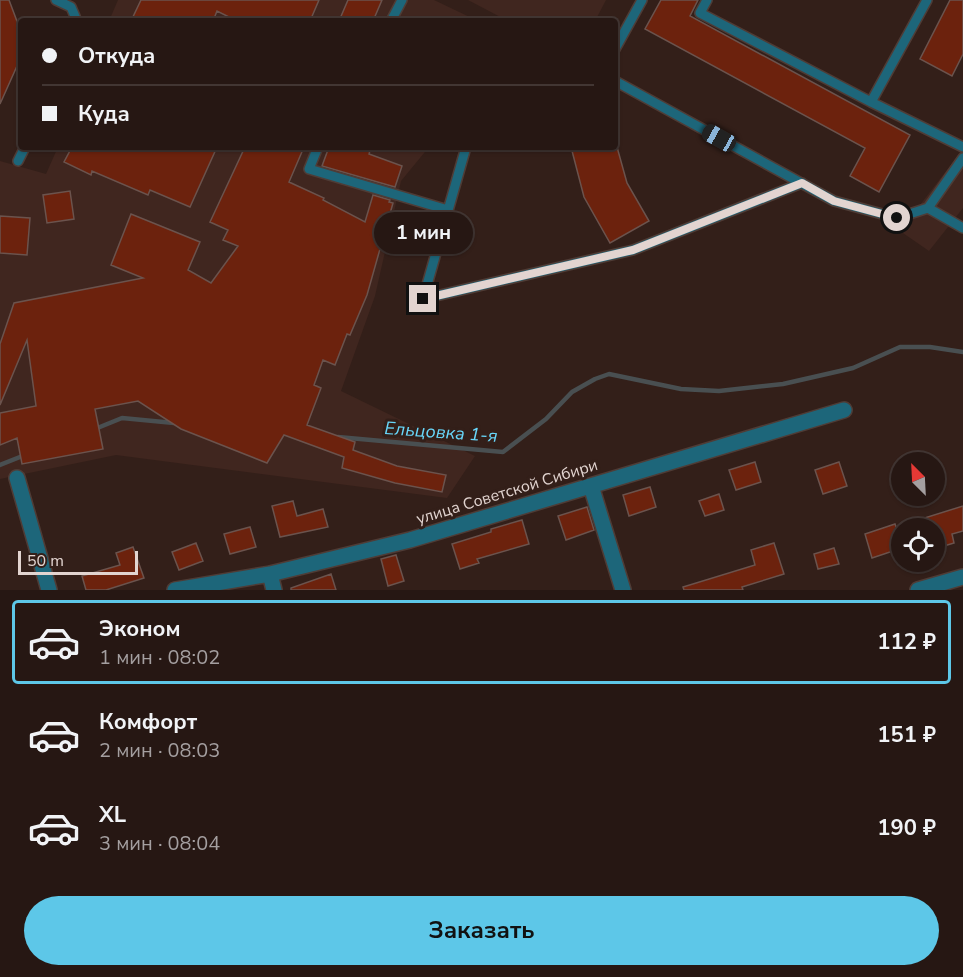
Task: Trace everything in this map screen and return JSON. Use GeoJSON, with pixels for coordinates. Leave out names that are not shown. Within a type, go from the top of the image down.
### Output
{"type":"FeatureCollection","features":[{"type":"Feature","properties":{"kind":"street","name":"улица Советской Сибири"},"geometry":{"type":"LineString","coordinates":[[175,590],[270,574],[410,540],[844,410]]}},
{"type":"Feature","properties":{"kind":"street"},"geometry":{"type":"LineString","coordinates":[[17,478],[49,590]]}},
{"type":"Feature","properties":{"kind":"street"},"geometry":{"type":"LineString","coordinates":[[591,486],[623,590]]}},
{"type":"Feature","properties":{"kind":"street"},"geometry":{"type":"LineString","coordinates":[[270,574],[274,590]]}},
{"type":"Feature","properties":{"kind":"street"},"geometry":{"type":"LineString","coordinates":[[918,590],[963,578]]}},
{"type":"Feature","properties":{"kind":"lane"},"geometry":{"type":"LineString","coordinates":[[56,0],[73,3],[76,18]]}},
{"type":"Feature","properties":{"kind":"lane"},"geometry":{"type":"LineString","coordinates":[[393,18],[402,0]]}},
{"type":"Feature","properties":{"kind":"lane"},"geometry":{"type":"LineString","coordinates":[[618,44],[642,0]]}},
{"type":"Feature","properties":{"kind":"lane"},"geometry":{"type":"LineString","coordinates":[[707,0],[700,13],[963,147]]}},
{"type":"Feature","properties":{"kind":"lane"},"geometry":{"type":"LineString","coordinates":[[871,102],[927,0]]}},
{"type":"Feature","properties":{"kind":"lane"},"geometry":{"type":"LineString","coordinates":[[618,83],[834,201],[897,218],[928,208],[963,158]]}},
{"type":"Feature","properties":{"kind":"lane"},"geometry":{"type":"LineString","coordinates":[[18,161],[24,150]]}},
{"type":"Feature","properties":{"kind":"lane"},"geometry":{"type":"LineString","coordinates":[[317,150],[309,169],[448,210]]}},
{"type":"Feature","properties":{"kind":"lane"},"geometry":{"type":"LineString","coordinates":[[465,150],[423,299],[633,250],[802,183]]}},
{"type":"Feature","properties":{"kind":"lane"},"geometry":{"type":"LineString","coordinates":[[928,208],[963,228]]}},
{"type":"Feature","properties":{"kind":"shaded area"},"geometry":{"type":"Polygon","coordinates":[[[118,0],[434,0],[472,18],[110,18],[118,0]]]}},
{"type":"Feature","properties":{"kind":"shaded area"},"geometry":{"type":"Polygon","coordinates":[[[468,0],[606,0],[597,18],[502,18],[468,0]]]}},
{"type":"Feature","properties":{"kind":"shaded area"},"geometry":{"type":"Polygon","coordinates":[[[963,149],[963,208],[929,251],[900,231],[963,149]]]}},
{"type":"Feature","properties":{"kind":"shaded area"},"geometry":{"type":"Polygon","coordinates":[[[57,150],[427,150],[401,181],[375,296],[341,391],[475,456],[447,498],[116,455],[0,479],[0,161],[46,174],[57,150]]]}},
{"type":"Feature","properties":{"kind":"building"},"geometry":{"type":"Polygon","coordinates":[[[0,0],[9,0],[18,24],[18,64],[0,104],[0,0]]]}},
{"type":"Feature","properties":{"kind":"building"},"geometry":{"type":"Polygon","coordinates":[[[141,0],[319,0],[311,18],[231,18],[217,11],[214,18],[132,18],[141,0]]]}},
{"type":"Feature","properties":{"kind":"building"},"geometry":{"type":"Polygon","coordinates":[[[348,0],[382,0],[374,18],[340,18],[348,0]]]}},
{"type":"Feature","properties":{"kind":"building"},"geometry":{"type":"Polygon","coordinates":[[[661,0],[698,0],[690,16],[910,135],[879,192],[850,176],[865,148],[645,29],[661,0]]]}},
{"type":"Feature","properties":{"kind":"building"},"geometry":{"type":"Polygon","coordinates":[[[950,0],[963,0],[963,54],[952,76],[920,59],[950,0]]]}},
{"type":"Feature","properties":{"kind":"building"},"geometry":{"type":"Polygon","coordinates":[[[70,150],[216,150],[190,207],[150,190],[148,195],[92,171],[91,175],[64,162],[70,150]]]}},
{"type":"Feature","properties":{"kind":"building"},"geometry":{"type":"Polygon","coordinates":[[[244,150],[303,150],[289,182],[324,198],[323,200],[365,222],[373,195],[393,203],[367,295],[350,335],[347,334],[335,365],[323,360],[314,385],[321,388],[307,425],[355,442],[353,450],[397,466],[446,475],[442,492],[395,483],[342,468],[344,457],[284,435],[267,463],[181,429],[138,401],[95,409],[103,449],[22,464],[17,438],[0,445],[0,413],[36,406],[27,340],[0,405],[0,344],[14,303],[143,278],[111,265],[131,214],[200,242],[188,270],[211,283],[238,246],[223,240],[228,230],[210,222],[244,150]]]}},
{"type":"Feature","properties":{"kind":"building"},"geometry":{"type":"Polygon","coordinates":[[[328,150],[370,150],[369,154],[402,166],[395,187],[322,166],[328,150]]]}},
{"type":"Feature","properties":{"kind":"building"},"geometry":{"type":"Polygon","coordinates":[[[572,150],[618,150],[627,183],[649,221],[610,243],[584,197],[572,150]]]}},
{"type":"Feature","properties":{"kind":"building"},"geometry":{"type":"Polygon","coordinates":[[[70,191],[74,219],[47,223],[43,195],[70,191]]]}},
{"type":"Feature","properties":{"kind":"building"},"geometry":{"type":"Polygon","coordinates":[[[0,216],[30,218],[27,255],[0,253],[0,216]]]}},
{"type":"Feature","properties":{"kind":"building"},"geometry":{"type":"Polygon","coordinates":[[[755,462],[761,482],[736,490],[729,470],[755,462]]]}},
{"type":"Feature","properties":{"kind":"building"},"geometry":{"type":"Polygon","coordinates":[[[839,462],[847,486],[823,494],[815,470],[839,462]]]}},
{"type":"Feature","properties":{"kind":"building"},"geometry":{"type":"Polygon","coordinates":[[[650,487],[656,507],[629,516],[623,495],[650,487]]]}},
{"type":"Feature","properties":{"kind":"building"},"geometry":{"type":"Polygon","coordinates":[[[719,494],[724,510],[705,516],[699,501],[719,494]]]}},
{"type":"Feature","properties":{"kind":"building"},"geometry":{"type":"Polygon","coordinates":[[[293,501],[297,516],[323,509],[328,527],[280,537],[272,506],[293,501]]]}},
{"type":"Feature","properties":{"kind":"building"},"geometry":{"type":"Polygon","coordinates":[[[963,506],[963,531],[952,534],[954,543],[945,546],[945,518],[924,518],[963,506]]]}},
{"type":"Feature","properties":{"kind":"building"},"geometry":{"type":"Polygon","coordinates":[[[587,507],[594,530],[566,540],[558,516],[587,507]]]}},
{"type":"Feature","properties":{"kind":"building"},"geometry":{"type":"Polygon","coordinates":[[[522,520],[529,544],[477,559],[479,563],[460,569],[452,544],[522,520]]]}},
{"type":"Feature","properties":{"kind":"building"},"geometry":{"type":"Polygon","coordinates":[[[891,525],[891,552],[872,558],[865,534],[891,525]]]}},
{"type":"Feature","properties":{"kind":"building"},"geometry":{"type":"Polygon","coordinates":[[[250,527],[256,547],[230,554],[224,534],[250,527]]]}},
{"type":"Feature","properties":{"kind":"building"},"geometry":{"type":"Polygon","coordinates":[[[196,543],[203,561],[179,570],[172,552],[196,543]]]}},
{"type":"Feature","properties":{"kind":"building"},"geometry":{"type":"Polygon","coordinates":[[[774,543],[784,574],[742,587],[743,590],[684,590],[683,587],[755,565],[751,550],[774,543]]]}},
{"type":"Feature","properties":{"kind":"building"},"geometry":{"type":"Polygon","coordinates":[[[133,547],[144,578],[106,590],[86,590],[82,576],[120,565],[116,553],[133,547]]]}},
{"type":"Feature","properties":{"kind":"building"},"geometry":{"type":"Polygon","coordinates":[[[834,548],[839,564],[818,569],[814,554],[834,548]]]}},
{"type":"Feature","properties":{"kind":"building"},"geometry":{"type":"Polygon","coordinates":[[[396,555],[404,581],[388,586],[381,559],[396,555]]]}},
{"type":"Feature","properties":{"kind":"building"},"geometry":{"type":"Polygon","coordinates":[[[331,574],[336,590],[291,590],[291,588],[331,574]]]}},
{"type":"Feature","properties":{"kind":"waterway","name":"Ельцовка 1-я"},"geometry":{"type":"LineString","coordinates":[[338,437],[503,452],[546,419],[572,392],[609,374],[681,389],[719,391],[783,384],[853,368],[900,347],[930,347],[963,352]]}},
{"type":"Feature","properties":{"kind":"waterway","name":"Ельцовка 1-я"},"geometry":{"type":"LineString","coordinates":[[95,429],[122,418],[174,423]]}},
{"type":"Feature","properties":{"kind":"waterway","name":"Ельцовка 1-я"},"geometry":{"type":"LineString","coordinates":[[0,465],[25,455]]}},
{"type":"Feature","properties":{"kind":"route"},"geometry":{"type":"LineString","coordinates":[[423,299],[633,250],[802,183],[834,201],[897,218]]}}]}
